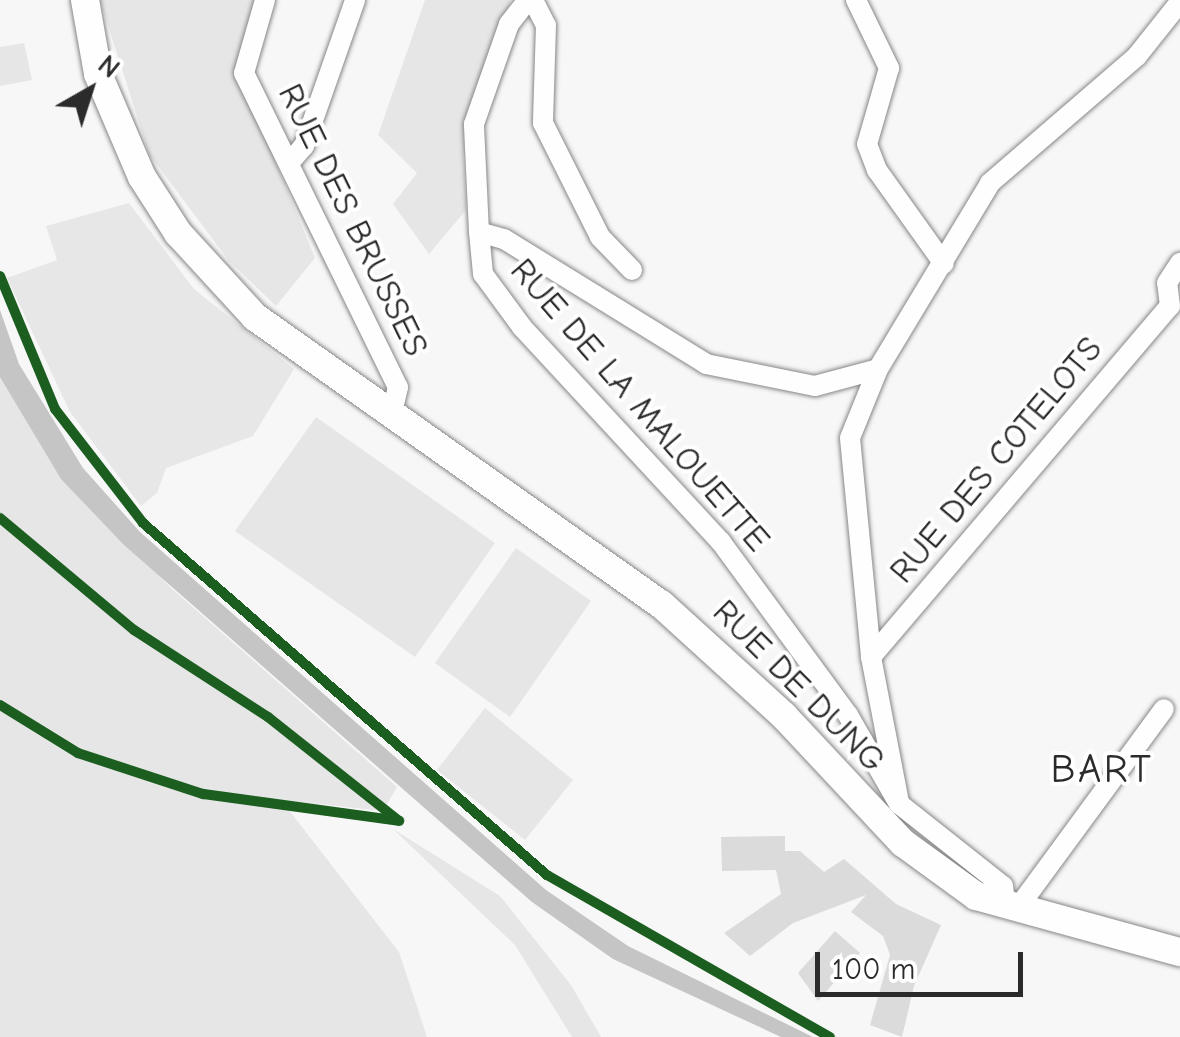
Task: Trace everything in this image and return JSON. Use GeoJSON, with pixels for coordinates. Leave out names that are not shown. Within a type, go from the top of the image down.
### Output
{"type":"FeatureCollection","features":[{"type":"Feature","properties":{"kind":"main road","name":"RUE DE DUNG"},"geometry":{"type":"LineString","coordinates":[[85,0],[98,74],[119,130],[178,232],[255,316],[661,604],[784,716],[902,843],[976,896],[1180,952]]}},
{"type":"Feature","properties":{"kind":"street","name":"RUE DES BRUSSES"},"geometry":{"type":"LineString","coordinates":[[264,0],[244,73],[398,387],[392,413]]}},
{"type":"Feature","properties":{"kind":"street"},"geometry":{"type":"LineString","coordinates":[[290,163],[304,146],[355,0]]}},
{"type":"Feature","properties":{"kind":"street"},"geometry":{"type":"LineString","coordinates":[[478,232],[474,124],[509,24],[530,0],[546,25],[542,123],[600,237],[632,270]]}},
{"type":"Feature","properties":{"kind":"street"},"geometry":{"type":"LineString","coordinates":[[856,0],[890,68],[868,144],[877,170],[944,264]]}},
{"type":"Feature","properties":{"kind":"street"},"geometry":{"type":"LineString","coordinates":[[899,804],[871,657],[850,438],[878,369],[990,183],[1137,56],[1180,2]]}},
{"type":"Feature","properties":{"kind":"street","name":"RUE DE LA MALOUETTE"},"geometry":{"type":"LineString","coordinates":[[878,369],[815,386],[706,364],[504,239],[478,232],[483,274],[721,542],[848,716],[899,804],[1003,886],[1011,907]]}},
{"type":"Feature","properties":{"kind":"street"},"geometry":{"type":"LineString","coordinates":[[1175,311],[1168,282],[1180,263]]}},
{"type":"Feature","properties":{"kind":"street","name":"RUE DES COTELOTS"},"geometry":{"type":"LineString","coordinates":[[871,657],[1175,311]]}},
{"type":"Feature","properties":{"kind":"street"},"geometry":{"type":"LineString","coordinates":[[1011,907],[1164,709]]}},
{"type":"Feature","properties":{"kind":"shaded area"},"geometry":{"type":"Polygon","coordinates":[[[100,0],[254,0],[237,68],[315,258],[276,306],[229,261],[149,154],[100,0]]]}},
{"type":"Feature","properties":{"kind":"shaded area"},"geometry":{"type":"Polygon","coordinates":[[[425,0],[511,0],[474,92],[463,153],[466,210],[429,254],[393,204],[417,173],[378,135],[425,0]]]}},
{"type":"Feature","properties":{"kind":"shaded area"},"geometry":{"type":"Polygon","coordinates":[[[24,43],[32,80],[0,86],[0,47],[24,43]]]}},
{"type":"Feature","properties":{"kind":"shaded area"},"geometry":{"type":"Polygon","coordinates":[[[129,203],[194,289],[294,369],[253,436],[166,468],[157,493],[141,506],[70,412],[7,278],[57,260],[46,226],[129,203]]]}},
{"type":"Feature","properties":{"kind":"shaded area"},"geometry":{"type":"Polygon","coordinates":[[[0,310],[19,364],[83,468],[140,532],[546,890],[628,946],[813,1037],[781,1037],[613,959],[532,902],[124,545],[61,479],[0,377],[0,310]]]}},
{"type":"Feature","properties":{"kind":"shaded area"},"geometry":{"type":"Polygon","coordinates":[[[0,354],[69,482],[171,588],[397,787],[383,811],[281,800],[399,952],[427,1037],[0,1037],[0,354]]]}},
{"type":"Feature","properties":{"kind":"shaded area"},"geometry":{"type":"Polygon","coordinates":[[[316,417],[495,543],[415,657],[235,531],[316,417]]]}},
{"type":"Feature","properties":{"kind":"shaded area"},"geometry":{"type":"Polygon","coordinates":[[[516,548],[591,601],[510,717],[435,663],[516,548]]]}},
{"type":"Feature","properties":{"kind":"shaded area"},"geometry":{"type":"Polygon","coordinates":[[[485,708],[573,780],[525,840],[437,770],[485,708]]]}},
{"type":"Feature","properties":{"kind":"shaded area"},"geometry":{"type":"Polygon","coordinates":[[[393,829],[500,896],[571,985],[601,1037],[572,1037],[515,945],[393,829]]]}},
{"type":"Feature","properties":{"kind":"building"},"geometry":{"type":"Polygon","coordinates":[[[785,836],[785,851],[800,851],[824,872],[844,859],[896,904],[941,925],[914,986],[902,1037],[870,1025],[890,955],[883,936],[851,912],[866,895],[793,923],[750,956],[724,933],[781,894],[776,870],[722,871],[721,837],[785,836]]]}},
{"type":"Feature","properties":{"kind":"building"},"geometry":{"type":"Polygon","coordinates":[[[835,931],[860,953],[818,1001],[798,973],[835,931]]]}},
{"type":"Feature","properties":{"kind":"cycle path"},"geometry":{"type":"LineString","coordinates":[[0,276],[55,409],[143,523],[547,875],[830,1037]]}},
{"type":"Feature","properties":{"kind":"cycle path"},"geometry":{"type":"LineString","coordinates":[[0,518],[134,630],[268,717],[399,821]]}},
{"type":"Feature","properties":{"kind":"cycle path"},"geometry":{"type":"LineString","coordinates":[[0,705],[78,753],[203,794],[399,821]]}},
{"type":"Feature","properties":{"kind":"district","name":"BART"},"geometry":{"type":"Point","coordinates":[1102,769]}}]}
